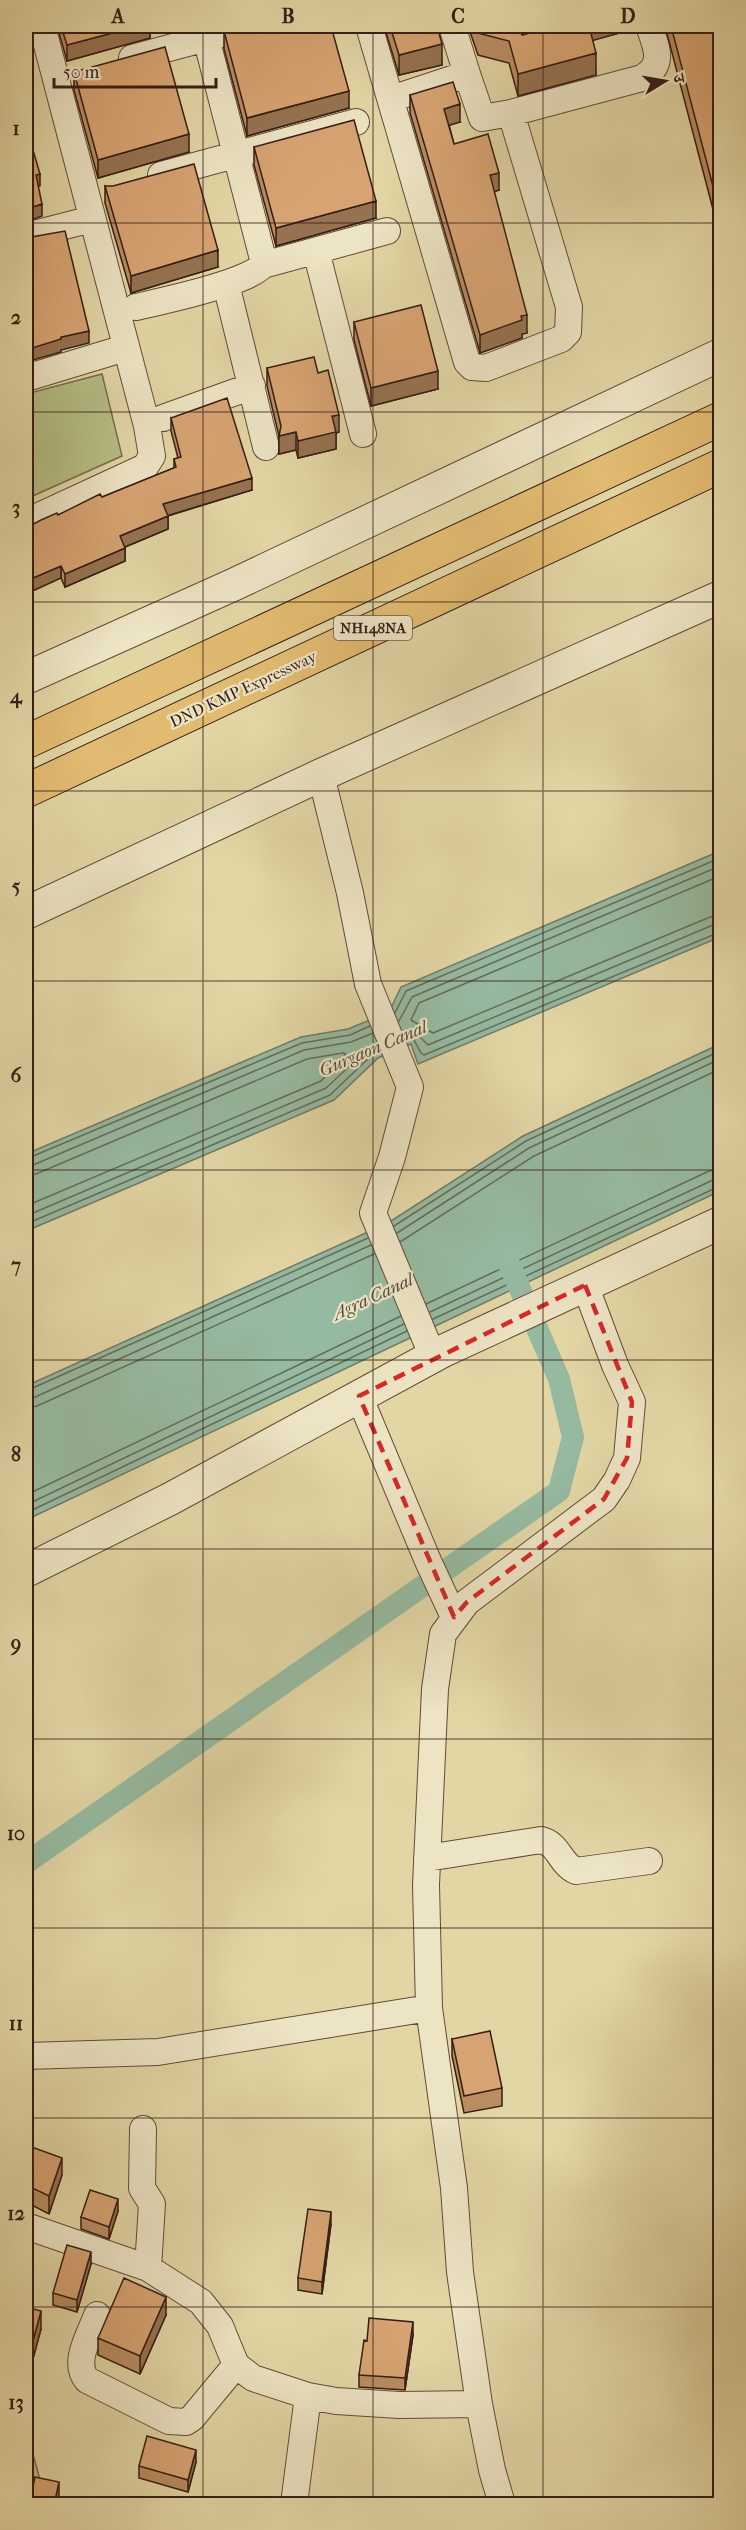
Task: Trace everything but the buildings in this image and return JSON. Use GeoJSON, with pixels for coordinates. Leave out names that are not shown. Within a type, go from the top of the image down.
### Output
{"type":"FeatureCollection","features":[{"type":"Feature","properties":{"kind":"highway","name":"NH148NA"},"geometry":{"type":"LineString","coordinates":[[26,742],[720,419]]}},
{"type":"Feature","properties":{"kind":"highway","name":"DND KMP Expressway"},"geometry":{"type":"LineString","coordinates":[[26,791],[720,466]]}},
{"type":"Feature","properties":{"kind":"street"},"geometry":{"type":"LineString","coordinates":[[26,522],[145,467],[150,462],[152,452],[42,26]]}},
{"type":"Feature","properties":{"kind":"street"},"geometry":{"type":"LineString","coordinates":[[86,71],[205,32],[251,26]]}},
{"type":"Feature","properties":{"kind":"street"},"geometry":{"type":"LineString","coordinates":[[369,26],[464,355],[472,367],[479,369],[561,339],[568,332],[570,322],[569,307],[511,113]]}},
{"type":"Feature","properties":{"kind":"street"},"geometry":{"type":"LineString","coordinates":[[452,26],[482,118],[511,113],[642,78],[652,72],[657,65],[657,52],[649,26]]}},
{"type":"Feature","properties":{"kind":"street"},"geometry":{"type":"LineString","coordinates":[[135,308],[226,284],[259,271],[263,265],[264,259],[205,32]]}},
{"type":"Feature","properties":{"kind":"street"},"geometry":{"type":"LineString","coordinates":[[391,99],[467,74]]}},
{"type":"Feature","properties":{"kind":"street"},"geometry":{"type":"LineString","coordinates":[[144,180],[356,122]]}},
{"type":"Feature","properties":{"kind":"street"},"geometry":{"type":"LineString","coordinates":[[26,237],[92,219]]}},
{"type":"Feature","properties":{"kind":"street"},"geometry":{"type":"LineString","coordinates":[[263,265],[387,231]]}},
{"type":"Feature","properties":{"kind":"street"},"geometry":{"type":"LineString","coordinates":[[316,251],[363,434]]}},
{"type":"Feature","properties":{"kind":"street"},"geometry":{"type":"LineString","coordinates":[[226,284],[266,447]]}},
{"type":"Feature","properties":{"kind":"street"},"geometry":{"type":"LineString","coordinates":[[26,378],[125,348]]}},
{"type":"Feature","properties":{"kind":"street"},"geometry":{"type":"LineString","coordinates":[[26,678],[235,584],[720,355]]}},
{"type":"Feature","properties":{"kind":"street"},"geometry":{"type":"LineString","coordinates":[[163,417],[252,386]]}},
{"type":"Feature","properties":{"kind":"street"},"geometry":{"type":"LineString","coordinates":[[26,914],[321,775],[720,597]]}},
{"type":"Feature","properties":{"kind":"street"},"geometry":{"type":"LineString","coordinates":[[321,775],[350,893],[368,984],[410,1087],[392,1157],[373,1213],[433,1357]]}},
{"type":"Feature","properties":{"kind":"street"},"geometry":{"type":"LineString","coordinates":[[26,1571],[170,1499],[433,1357],[535,1307],[720,1223]]}},
{"type":"Feature","properties":{"kind":"street"},"geometry":{"type":"LineString","coordinates":[[502,2505],[492,2470],[479,2404],[460,2272],[454,2188],[429,2008],[427,1858],[435,1689],[443,1634],[454,1617],[467,1602],[604,1499],[617,1480],[627,1458],[632,1402],[615,1365],[585,1285]]}},
{"type":"Feature","properties":{"kind":"street"},"geometry":{"type":"LineString","coordinates":[[359,1396],[454,1617]]}},
{"type":"Feature","properties":{"kind":"street"},"geometry":{"type":"LineString","coordinates":[[427,1858],[541,1840],[555,1846],[571,1868],[576,1871],[649,1861]]}},
{"type":"Feature","properties":{"kind":"street"},"geometry":{"type":"LineString","coordinates":[[26,2056],[158,2052],[429,2008]]}},
{"type":"Feature","properties":{"kind":"street"},"geometry":{"type":"LineString","coordinates":[[143,2129],[142,2188],[152,2204],[148,2268]]}},
{"type":"Feature","properties":{"kind":"street"},"geometry":{"type":"LineString","coordinates":[[26,2226],[148,2268],[201,2302],[220,2326],[236,2365],[254,2378],[308,2396],[363,2404],[479,2404]]}},
{"type":"Feature","properties":{"kind":"street"},"geometry":{"type":"LineString","coordinates":[[97,2316],[82,2356],[80,2367],[82,2374],[87,2380],[169,2421],[186,2422],[192,2418],[236,2365]]}},
{"type":"Feature","properties":{"kind":"street"},"geometry":{"type":"LineString","coordinates":[[294,2505],[308,2396]]}},
{"type":"Feature","properties":{"kind":"highlighted area"},"geometry":{"type":"Polygon","coordinates":[[[585,1285],[632,1402],[627,1458],[604,1499],[467,1602],[454,1617],[359,1396],[585,1285]]]}},
{"type":"Feature","properties":{"kind":"shaded area"},"geometry":{"type":"Polygon","coordinates":[[[102,374],[122,456],[26,499],[26,394],[102,374]]]}},
{"type":"Feature","properties":{"kind":"shaded area"},"geometry":{"type":"Polygon","coordinates":[[[26,2429],[39,2476],[29,2504],[26,2504],[26,2429]]]}},
{"type":"Feature","properties":{"kind":"water","name":"Gurgaon Canal"},"geometry":{"type":"Polygon","coordinates":[[[720,851],[720,937],[418,1064],[411,1044],[378,1058],[334,1100],[26,1231],[26,1154],[301,1037],[348,1029],[389,1012],[401,987],[720,851]]]}},
{"type":"Feature","properties":{"kind":"water","name":"Agra Canal"},"geometry":{"type":"Polygon","coordinates":[[[720,1044],[720,1191],[26,1520],[26,1386],[388,1223],[523,1136],[720,1044]]]}},
{"type":"Feature","properties":{"kind":"waterway"},"geometry":{"type":"LineString","coordinates":[[26,1863],[559,1491],[573,1437],[559,1379],[507,1259]]}}]}
